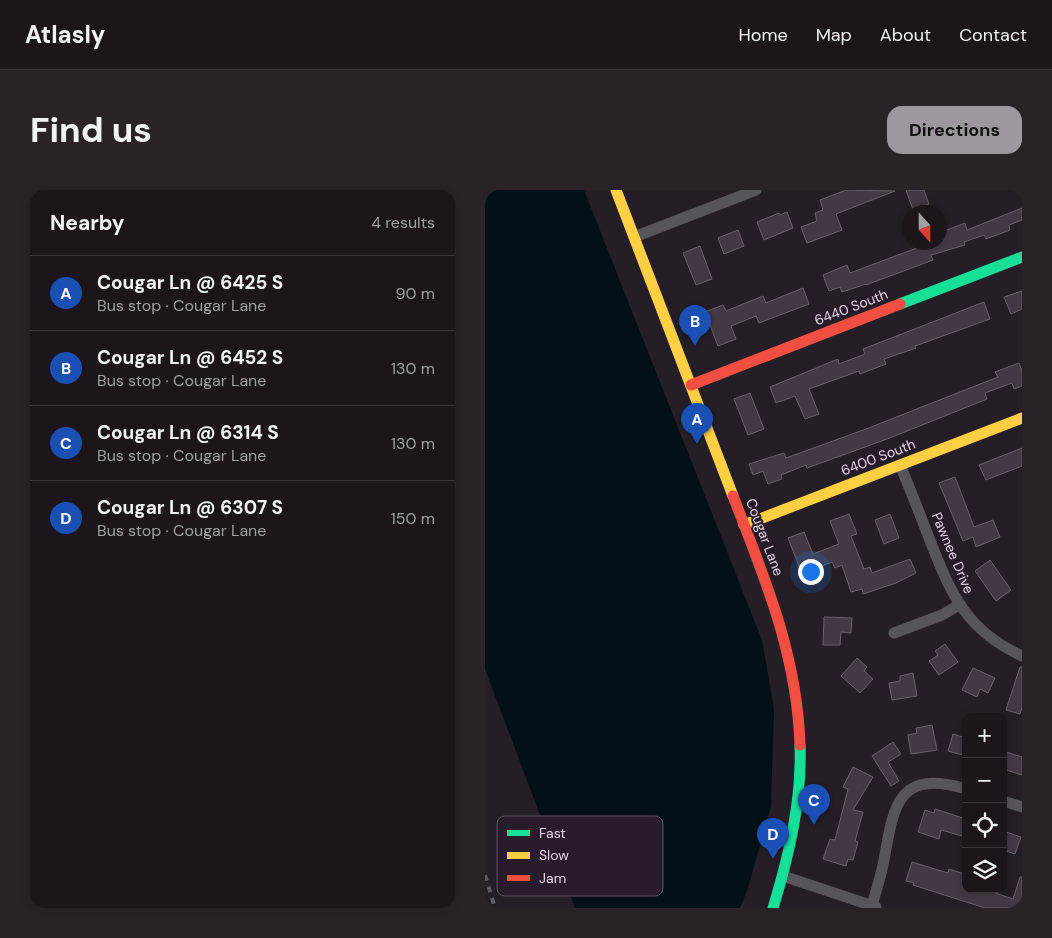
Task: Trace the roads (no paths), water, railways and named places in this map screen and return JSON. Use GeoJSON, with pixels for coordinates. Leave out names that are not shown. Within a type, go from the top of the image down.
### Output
{"type":"FeatureCollection","features":[{"type":"Feature","properties":{"kind":"main road","name":"Cougar Lane"},"geometry":{"type":"LineString","coordinates":[[616,190],[783,630],[798,697],[801,746],[799,792],[793,837],[773,908]]}},
{"type":"Feature","properties":{"kind":"main road","name":"6440 South"},"geometry":{"type":"LineString","coordinates":[[691,385],[1022,257]]}},
{"type":"Feature","properties":{"kind":"main road","name":"6400 South"},"geometry":{"type":"LineString","coordinates":[[744,525],[1022,418]]}},
{"type":"Feature","properties":{"kind":"street"},"geometry":{"type":"LineString","coordinates":[[634,237],[756,190]]}},
{"type":"Feature","properties":{"kind":"street","name":"Pawnee Drive"},"geometry":{"type":"LineString","coordinates":[[900,465],[945,581],[959,605],[987,635],[1022,656]]}},
{"type":"Feature","properties":{"kind":"street"},"geometry":{"type":"LineString","coordinates":[[895,633],[942,615],[959,605]]}},
{"type":"Feature","properties":{"kind":"street"},"geometry":{"type":"LineString","coordinates":[[783,876],[873,907],[893,814],[900,799],[916,786],[926,782],[937,782],[962,788]]}},
{"type":"Feature","properties":{"kind":"street"},"geometry":{"type":"LineString","coordinates":[[1007,802],[1022,807]]}},
{"type":"Feature","properties":{"kind":"railway"},"geometry":{"type":"LineString","coordinates":[[485,875],[495,908]]}},
{"type":"Feature","properties":{"kind":"place","name":"Cougar Ln @ 6452 S"},"geometry":{"type":"Point","coordinates":[695,346]}},
{"type":"Feature","properties":{"kind":"place","name":"Cougar Ln @ 6425 S"},"geometry":{"type":"Point","coordinates":[697,444]}},
{"type":"Feature","properties":{"kind":"place","name":"Cougar Ln @ 6314 S"},"geometry":{"type":"Point","coordinates":[814,825]}},
{"type":"Feature","properties":{"kind":"place","name":"Cougar Ln @ 6307 S"},"geometry":{"type":"Point","coordinates":[773,859]}}]}
